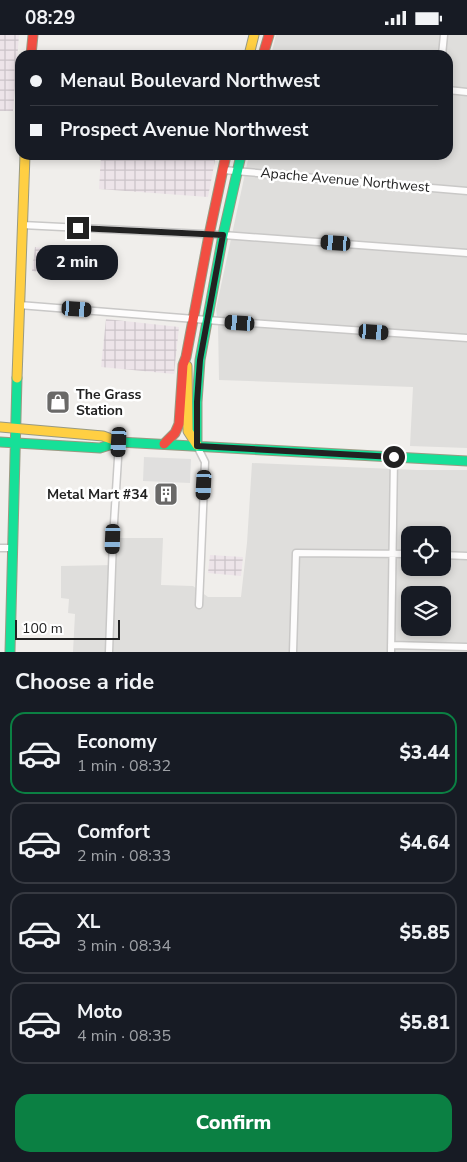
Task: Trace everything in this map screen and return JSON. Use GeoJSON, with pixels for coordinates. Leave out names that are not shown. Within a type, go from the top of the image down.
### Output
{"type":"FeatureCollection","features":[{"type":"Feature","properties":{"kind":"main road"},"geometry":{"type":"LineString","coordinates":[[32,50],[33,35]]}},
{"type":"Feature","properties":{"kind":"main road"},"geometry":{"type":"LineString","coordinates":[[250,50],[254,35]]}},
{"type":"Feature","properties":{"kind":"main road"},"geometry":{"type":"LineString","coordinates":[[265,50],[269,35]]}},
{"type":"Feature","properties":{"kind":"main road"},"geometry":{"type":"LineString","coordinates":[[10,652],[25,160]]}},
{"type":"Feature","properties":{"kind":"main road"},"geometry":{"type":"LineString","coordinates":[[164,445],[175,433],[179,424],[183,365],[225,160]]}},
{"type":"Feature","properties":{"kind":"main road"},"geometry":{"type":"LineString","coordinates":[[197,446],[199,369],[223,235],[240,160]]}},
{"type":"Feature","properties":{"kind":"main road"},"geometry":{"type":"LineString","coordinates":[[186,357],[188,431],[197,446]]}},
{"type":"Feature","properties":{"kind":"main road"},"geometry":{"type":"LineString","coordinates":[[0,427],[103,436],[119,442],[467,461]]}},
{"type":"Feature","properties":{"kind":"main road"},"geometry":{"type":"LineString","coordinates":[[0,442],[100,448],[119,442]]}},
{"type":"Feature","properties":{"kind":"street"},"geometry":{"type":"LineString","coordinates":[[442,50],[444,35]]}},
{"type":"Feature","properties":{"kind":"street"},"geometry":{"type":"LineString","coordinates":[[453,91],[467,92]]}},
{"type":"Feature","properties":{"kind":"street","name":"Apache Avenue Northwest"},"geometry":{"type":"LineString","coordinates":[[223,169],[467,191]]}},
{"type":"Feature","properties":{"kind":"street"},"geometry":{"type":"LineString","coordinates":[[22,225],[223,235],[467,253]]}},
{"type":"Feature","properties":{"kind":"street"},"geometry":{"type":"LineString","coordinates":[[19,305],[467,338]]}},
{"type":"Feature","properties":{"kind":"street"},"geometry":{"type":"LineString","coordinates":[[109,652],[119,442]]}},
{"type":"Feature","properties":{"kind":"street"},"geometry":{"type":"LineString","coordinates":[[197,446],[205,462],[199,605]]}},
{"type":"Feature","properties":{"kind":"street"},"geometry":{"type":"LineString","coordinates":[[394,457],[391,648],[467,647]]}},
{"type":"Feature","properties":{"kind":"street"},"geometry":{"type":"LineString","coordinates":[[0,548],[13,548]]}},
{"type":"Feature","properties":{"kind":"street"},"geometry":{"type":"LineString","coordinates":[[293,652],[296,553],[401,554]]}},
{"type":"Feature","properties":{"kind":"street"},"geometry":{"type":"LineString","coordinates":[[451,555],[467,556]]}},
{"type":"Feature","properties":{"kind":"shaded area"},"geometry":{"type":"Polygon","coordinates":[[[0,35],[19,35],[18,50],[15,50],[13,111],[0,111],[0,35]]]}},
{"type":"Feature","properties":{"kind":"shaded area"},"geometry":{"type":"Polygon","coordinates":[[[276,35],[467,35],[467,448],[410,446],[413,387],[219,380],[216,309],[248,160],[453,160],[453,50],[272,50],[276,35]]]}},
{"type":"Feature","properties":{"kind":"shaded area"},"geometry":{"type":"Polygon","coordinates":[[[101,160],[215,160],[208,197],[99,189],[101,160]]]}},
{"type":"Feature","properties":{"kind":"shaded area"},"geometry":{"type":"Polygon","coordinates":[[[35,247],[77,252],[74,276],[32,271],[35,247]]]}},
{"type":"Feature","properties":{"kind":"shaded area"},"geometry":{"type":"Polygon","coordinates":[[[106,319],[179,327],[174,374],[101,367],[106,319]]]}},
{"type":"Feature","properties":{"kind":"shaded area"},"geometry":{"type":"Polygon","coordinates":[[[144,457],[191,459],[190,483],[143,481],[144,457]]]}},
{"type":"Feature","properties":{"kind":"shaded area"},"geometry":{"type":"Polygon","coordinates":[[[252,463],[417,470],[467,470],[467,652],[73,652],[75,614],[68,613],[69,599],[61,598],[61,566],[115,565],[117,538],[163,538],[161,585],[193,586],[208,597],[241,597],[247,543],[252,463]]]}},
{"type":"Feature","properties":{"kind":"shaded area"},"geometry":{"type":"Polygon","coordinates":[[[210,555],[243,557],[241,576],[208,573],[210,555]]]}},
{"type":"Feature","properties":{"kind":"traffic: fast"},"geometry":{"type":"LineString","coordinates":[[197,446],[197,402],[200,360],[223,235],[240,160]]}},
{"type":"Feature","properties":{"kind":"traffic: fast"},"geometry":{"type":"LineString","coordinates":[[10,652],[17,378]]}},
{"type":"Feature","properties":{"kind":"traffic: fast"},"geometry":{"type":"LineString","coordinates":[[0,442],[100,448],[119,442],[467,461]]}},
{"type":"Feature","properties":{"kind":"traffic: slow"},"geometry":{"type":"LineString","coordinates":[[250,50],[254,35]]}},
{"type":"Feature","properties":{"kind":"traffic: slow"},"geometry":{"type":"LineString","coordinates":[[17,378],[25,160]]}},
{"type":"Feature","properties":{"kind":"traffic: slow"},"geometry":{"type":"LineString","coordinates":[[187,366],[188,431],[197,445]]}},
{"type":"Feature","properties":{"kind":"traffic: slow"},"geometry":{"type":"LineString","coordinates":[[0,427],[103,436],[119,442]]}},
{"type":"Feature","properties":{"kind":"traffic: jam"},"geometry":{"type":"LineString","coordinates":[[32,50],[33,35]]}},
{"type":"Feature","properties":{"kind":"traffic: jam"},"geometry":{"type":"LineString","coordinates":[[264,50],[269,35]]}},
{"type":"Feature","properties":{"kind":"traffic: jam"},"geometry":{"type":"LineString","coordinates":[[164,444],[175,433],[179,424],[183,365],[225,160]]}},
{"type":"Feature","properties":{"kind":"place","name":"The Grass Station"},"geometry":{"type":"Point","coordinates":[58,402]}},
{"type":"Feature","properties":{"kind":"place","name":"Metal Mart #34"},"geometry":{"type":"Point","coordinates":[166,494]}},
{"type":"Feature","properties":{"kind":"route"},"geometry":{"type":"LineString","coordinates":[[78,228],[223,235],[200,360],[197,402],[197,446],[394,457]]}}]}
